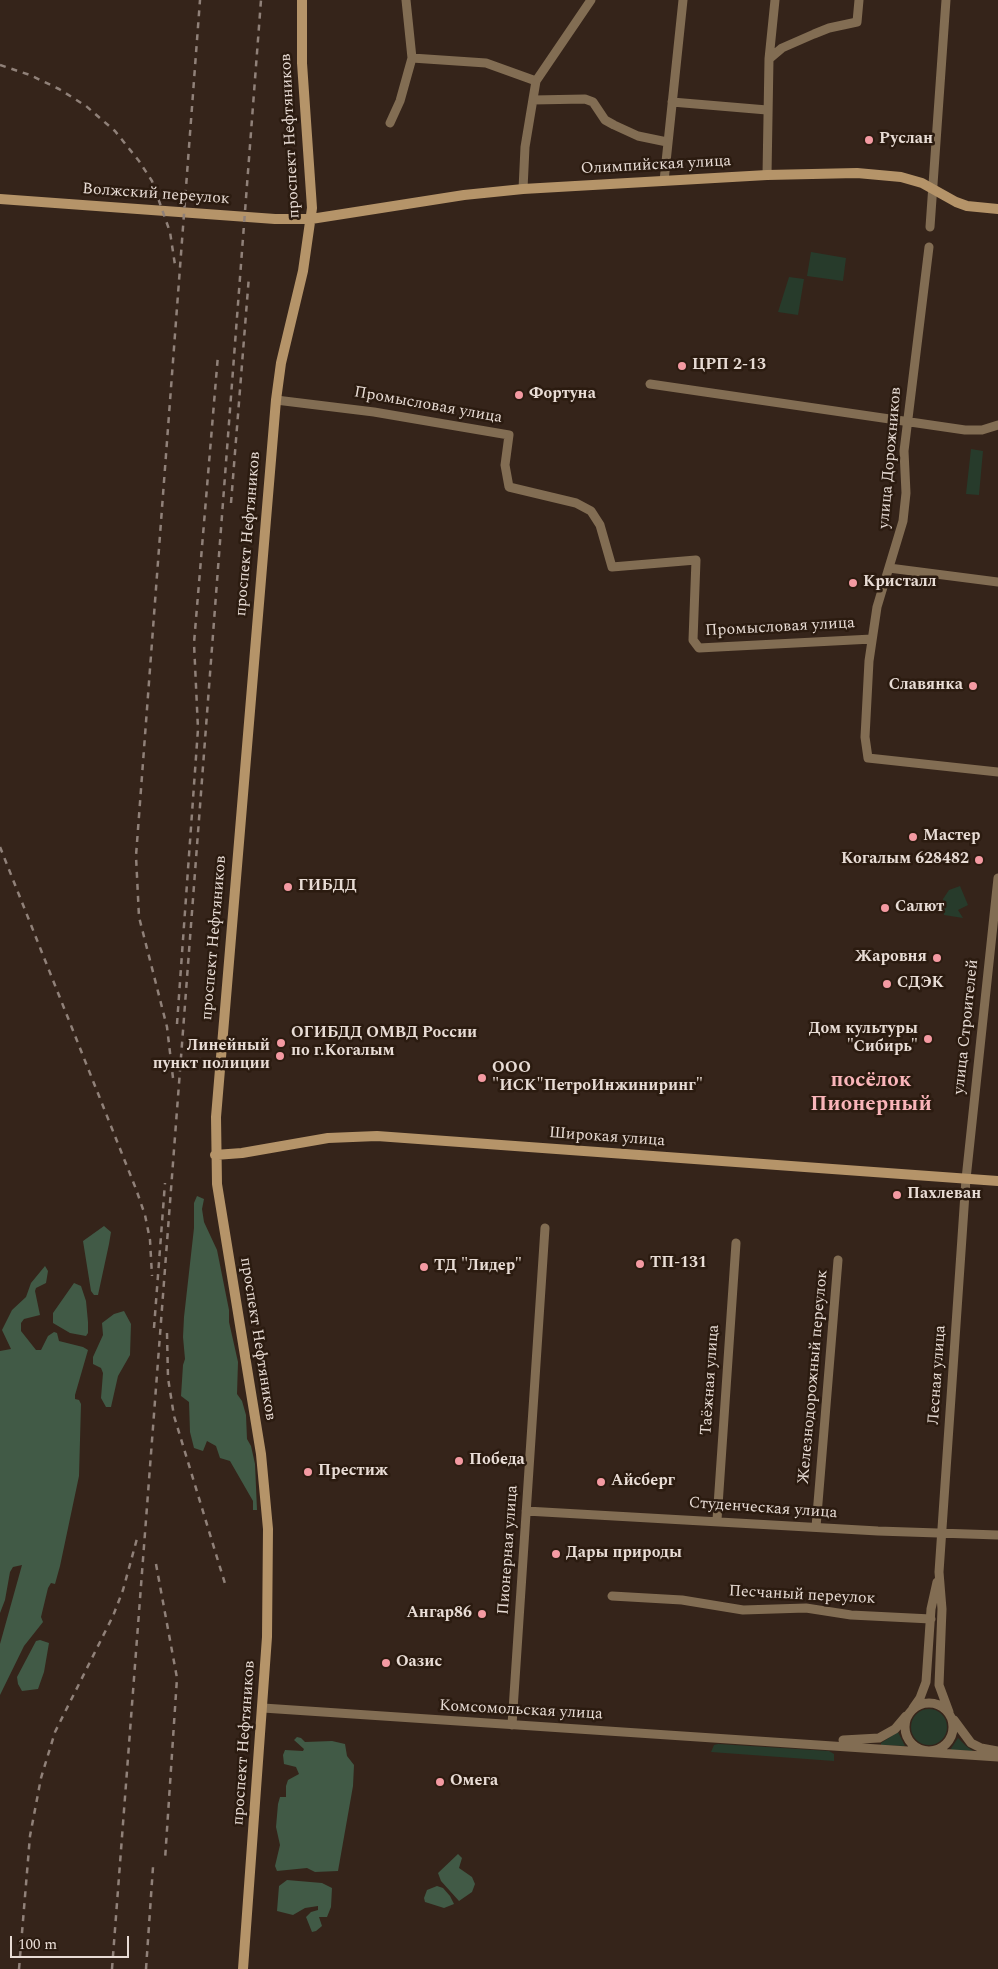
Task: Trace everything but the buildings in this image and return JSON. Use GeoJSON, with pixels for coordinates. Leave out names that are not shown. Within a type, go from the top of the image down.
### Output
{"type":"FeatureCollection","features":[{"type":"Feature","properties":{"kind":"main road","name":"проспект Нефтяников"},"geometry":{"type":"LineString","coordinates":[[243,1969],[263,1708],[269,1592],[266,1503],[258,1436],[219,1199],[215,1156],[216,1100],[276,400],[281,363],[302,280],[311,219],[312,190],[302,63],[302,0]]}},
{"type":"Feature","properties":{"kind":"main road","name":"Олимпийская улица"},"geometry":{"type":"LineString","coordinates":[[311,219],[455,196],[767,175],[885,175],[914,180],[968,206],[998,209]]}},
{"type":"Feature","properties":{"kind":"main road","name":"Волжский переулок"},"geometry":{"type":"LineString","coordinates":[[0,199],[275,219],[311,219]]}},
{"type":"Feature","properties":{"kind":"main road","name":"Широкая улица"},"geometry":{"type":"LineString","coordinates":[[215,1156],[242,1154],[335,1138],[377,1136],[998,1181]]}},
{"type":"Feature","properties":{"kind":"street"},"geometry":{"type":"LineString","coordinates":[[390,123],[400,101],[412,58],[406,0]]}},
{"type":"Feature","properties":{"kind":"street"},"geometry":{"type":"LineString","coordinates":[[523,190],[524,147],[536,81],[591,0]]}},
{"type":"Feature","properties":{"kind":"street"},"geometry":{"type":"LineString","coordinates":[[664,181],[683,0]]}},
{"type":"Feature","properties":{"kind":"street"},"geometry":{"type":"LineString","coordinates":[[767,175],[769,59],[775,0]]}},
{"type":"Feature","properties":{"kind":"street"},"geometry":{"type":"LineString","coordinates":[[769,59],[782,48],[814,34],[829,28],[857,22],[859,0]]}},
{"type":"Feature","properties":{"kind":"street"},"geometry":{"type":"LineString","coordinates":[[930,227],[946,0]]}},
{"type":"Feature","properties":{"kind":"street"},"geometry":{"type":"LineString","coordinates":[[412,58],[486,63],[536,81]]}},
{"type":"Feature","properties":{"kind":"street"},"geometry":{"type":"LineString","coordinates":[[532,100],[585,99],[593,102],[605,120],[614,125],[638,136],[667,142]]}},
{"type":"Feature","properties":{"kind":"street"},"geometry":{"type":"LineString","coordinates":[[672,102],[767,110]]}},
{"type":"Feature","properties":{"kind":"street","name":"улица Дорожников"},"geometry":{"type":"LineString","coordinates":[[929,247],[904,452],[906,493],[904,513],[898,542],[880,593],[872,639],[865,716],[868,758],[998,772]]}},
{"type":"Feature","properties":{"kind":"street"},"geometry":{"type":"LineString","coordinates":[[650,384],[977,431],[998,425]]}},
{"type":"Feature","properties":{"kind":"street","name":"Промысловая улица"},"geometry":{"type":"LineString","coordinates":[[276,400],[374,412],[508,435],[505,465],[509,487],[576,503],[591,511],[600,524],[612,567],[696,560],[693,640],[699,648],[872,639]]}},
{"type":"Feature","properties":{"kind":"street"},"geometry":{"type":"LineString","coordinates":[[889,568],[998,582]]}},
{"type":"Feature","properties":{"kind":"street","name":"улица Строителей"},"geometry":{"type":"LineString","coordinates":[[966,1179],[998,878]]}},
{"type":"Feature","properties":{"kind":"street","name":"Лесная улица"},"geometry":{"type":"LineString","coordinates":[[910,1712],[920,1698],[925,1686],[930,1619],[939,1572],[966,1179]]}},
{"type":"Feature","properties":{"kind":"street","name":"Пионерная улица"},"geometry":{"type":"LineString","coordinates":[[512,1725],[545,1228]]}},
{"type":"Feature","properties":{"kind":"street","name":"Таёжная улица"},"geometry":{"type":"LineString","coordinates":[[717,1520],[736,1243]]}},
{"type":"Feature","properties":{"kind":"street","name":"Железнодорожный переулок"},"geometry":{"type":"LineString","coordinates":[[816,1527],[838,1260]]}},
{"type":"Feature","properties":{"kind":"street","name":"Студенческая улица"},"geometry":{"type":"LineString","coordinates":[[526,1511],[998,1535]]}},
{"type":"Feature","properties":{"kind":"street","name":"Лесная улица"},"geometry":{"type":"LineString","coordinates":[[939,1572],[942,1609],[939,1680],[941,1696],[950,1714]]}},
{"type":"Feature","properties":{"kind":"street","name":"Песчаный переулок"},"geometry":{"type":"LineString","coordinates":[[612,1596],[682,1600],[743,1610],[806,1608],[851,1615],[930,1619]]}},
{"type":"Feature","properties":{"kind":"street"},"geometry":{"type":"LineString","coordinates":[[950,1714],[954,1728],[950,1740],[942,1748],[928,1751],[915,1747],[907,1737],[905,1724],[910,1712],[920,1704],[929,1702],[940,1705],[950,1714],[971,1743],[981,1748],[998,1751]]}},
{"type":"Feature","properties":{"kind":"street","name":"Комсомольская улица"},"geometry":{"type":"LineString","coordinates":[[263,1708],[998,1757]]}},
{"type":"Feature","properties":{"kind":"street","name":"Комсомольская улица"},"geometry":{"type":"LineString","coordinates":[[778,1742],[812,1739],[874,1740],[890,1732],[910,1712]]}},
{"type":"Feature","properties":{"kind":"green space"},"geometry":{"type":"Polygon","coordinates":[[[811,252],[846,258],[843,281],[807,276],[811,252]]]}},
{"type":"Feature","properties":{"kind":"green space"},"geometry":{"type":"Polygon","coordinates":[[[789,277],[804,279],[798,315],[778,312],[789,277]]]}},
{"type":"Feature","properties":{"kind":"green space"},"geometry":{"type":"Polygon","coordinates":[[[971,449],[983,451],[979,495],[966,494],[971,449]]]}},
{"type":"Feature","properties":{"kind":"green space"},"geometry":{"type":"Polygon","coordinates":[[[960,886],[968,905],[958,910],[963,918],[944,915],[943,899],[949,890],[960,886]]]}},
{"type":"Feature","properties":{"kind":"green space"},"geometry":{"type":"Polygon","coordinates":[[[197,1196],[204,1199],[202,1209],[204,1222],[217,1250],[229,1310],[229,1322],[238,1362],[237,1394],[242,1401],[246,1415],[247,1439],[251,1446],[255,1464],[257,1510],[253,1510],[253,1501],[230,1461],[220,1458],[216,1446],[207,1441],[203,1451],[194,1448],[190,1432],[189,1402],[181,1396],[185,1359],[184,1317],[194,1228],[194,1203],[197,1196]]]}},
{"type":"Feature","properties":{"kind":"green space"},"geometry":{"type":"Polygon","coordinates":[[[104,1226],[111,1232],[98,1295],[94,1295],[91,1291],[83,1241],[104,1226]]]}},
{"type":"Feature","properties":{"kind":"green space"},"geometry":{"type":"Polygon","coordinates":[[[45,1266],[48,1271],[46,1283],[36,1288],[35,1291],[40,1315],[24,1319],[21,1323],[21,1331],[36,1350],[41,1350],[48,1336],[54,1332],[57,1333],[59,1341],[88,1350],[75,1395],[75,1399],[79,1400],[81,1404],[79,1476],[60,1566],[55,1584],[51,1583],[48,1588],[41,1617],[43,1622],[24,1646],[0,1695],[0,1644],[22,1565],[13,1567],[10,1572],[5,1600],[0,1613],[0,1351],[11,1349],[2,1330],[12,1310],[26,1297],[31,1283],[45,1266]]]}},
{"type":"Feature","properties":{"kind":"green space"},"geometry":{"type":"Polygon","coordinates":[[[74,1283],[81,1286],[86,1301],[88,1333],[86,1336],[70,1333],[53,1323],[53,1313],[74,1283]]]}},
{"type":"Feature","properties":{"kind":"green space"},"geometry":{"type":"Polygon","coordinates":[[[124,1311],[131,1324],[130,1355],[118,1376],[111,1407],[106,1407],[101,1398],[103,1373],[101,1368],[93,1364],[93,1357],[103,1335],[102,1323],[114,1314],[124,1311]]]}},
{"type":"Feature","properties":{"kind":"green space"},"geometry":{"type":"Polygon","coordinates":[[[40,1640],[49,1643],[44,1672],[38,1689],[22,1691],[17,1677],[36,1641],[40,1640]]]}},
{"type":"Feature","properties":{"kind":"green space"},"geometry":{"type":"Polygon","coordinates":[[[929,1709],[941,1715],[947,1727],[941,1739],[929,1745],[917,1739],[911,1727],[917,1715],[929,1709]]]}},
{"type":"Feature","properties":{"kind":"green space"},"geometry":{"type":"Polygon","coordinates":[[[898,1732],[905,1746],[881,1745],[881,1743],[898,1732]]]}},
{"type":"Feature","properties":{"kind":"green space"},"geometry":{"type":"Polygon","coordinates":[[[297,1737],[305,1742],[332,1741],[345,1744],[347,1756],[354,1765],[353,1786],[338,1871],[315,1872],[307,1868],[277,1871],[275,1866],[280,1845],[276,1827],[278,1804],[280,1797],[286,1797],[288,1780],[299,1774],[296,1767],[284,1764],[283,1755],[285,1750],[303,1751],[304,1749],[294,1740],[297,1737]]]}},
{"type":"Feature","properties":{"kind":"green space"},"geometry":{"type":"Polygon","coordinates":[[[958,1738],[966,1746],[973,1751],[950,1750],[958,1738]]]}},
{"type":"Feature","properties":{"kind":"green space"},"geometry":{"type":"Polygon","coordinates":[[[714,1745],[829,1751],[834,1754],[834,1761],[711,1752],[714,1745]]]}},
{"type":"Feature","properties":{"kind":"green space"},"geometry":{"type":"Polygon","coordinates":[[[458,1854],[462,1858],[459,1868],[472,1877],[475,1884],[472,1892],[459,1901],[441,1881],[438,1873],[458,1854]]]}},
{"type":"Feature","properties":{"kind":"green space"},"geometry":{"type":"Polygon","coordinates":[[[287,1880],[322,1883],[332,1888],[331,1907],[327,1917],[319,1917],[322,1926],[316,1931],[312,1932],[306,1917],[311,1912],[318,1910],[318,1906],[305,1908],[293,1915],[277,1911],[279,1886],[287,1880]]]}},
{"type":"Feature","properties":{"kind":"green space"},"geometry":{"type":"Polygon","coordinates":[[[437,1886],[443,1888],[454,1904],[444,1908],[425,1902],[424,1898],[427,1890],[437,1886]]]}},
{"type":"Feature","properties":{"kind":"railway"},"geometry":{"type":"LineString","coordinates":[[173,1078],[167,1027],[139,917],[136,856],[200,0]]}},
{"type":"Feature","properties":{"kind":"railway"},"geometry":{"type":"LineString","coordinates":[[112,1969],[261,0]]}},
{"type":"Feature","properties":{"kind":"railway"},"geometry":{"type":"LineString","coordinates":[[0,65],[30,75],[59,89],[86,106],[115,131],[152,181],[170,232],[175,265]]}},
{"type":"Feature","properties":{"kind":"railway"},"geometry":{"type":"LineString","coordinates":[[231,503],[249,276]]}},
{"type":"Feature","properties":{"kind":"railway"},"geometry":{"type":"LineString","coordinates":[[177,1024],[198,729],[194,643],[218,355]]}},
{"type":"Feature","properties":{"kind":"railway"},"geometry":{"type":"LineString","coordinates":[[0,847],[136,1189],[145,1215],[150,1240],[152,1276]]}},
{"type":"Feature","properties":{"kind":"railway"},"geometry":{"type":"LineString","coordinates":[[154,1328],[165,1183]]}},
{"type":"Feature","properties":{"kind":"railway"},"geometry":{"type":"LineString","coordinates":[[167,1333],[168,1378],[174,1416],[226,1587]]}},
{"type":"Feature","properties":{"kind":"railway"},"geometry":{"type":"LineString","coordinates":[[19,1969],[30,1836],[41,1778],[55,1732],[113,1616],[123,1590],[138,1535]]}},
{"type":"Feature","properties":{"kind":"railway"},"geometry":{"type":"LineString","coordinates":[[156,1564],[177,1678],[165,1860]]}},
{"type":"Feature","properties":{"kind":"railway"},"geometry":{"type":"LineString","coordinates":[[146,1969],[153,1867]]}},
{"type":"Feature","properties":{"kind":"place","name":"Руслан"},"geometry":{"type":"Point","coordinates":[869,140]}},
{"type":"Feature","properties":{"kind":"place","name":"ЦРП 2-13"},"geometry":{"type":"Point","coordinates":[682,366]}},
{"type":"Feature","properties":{"kind":"place","name":"Фортуна"},"geometry":{"type":"Point","coordinates":[519,395]}},
{"type":"Feature","properties":{"kind":"place","name":"Кристалл"},"geometry":{"type":"Point","coordinates":[853,583]}},
{"type":"Feature","properties":{"kind":"place","name":"Славянка"},"geometry":{"type":"Point","coordinates":[973,686]}},
{"type":"Feature","properties":{"kind":"place","name":"Мастер"},"geometry":{"type":"Point","coordinates":[913,837]}},
{"type":"Feature","properties":{"kind":"place","name":"Когалым 628482"},"geometry":{"type":"Point","coordinates":[979,860]}},
{"type":"Feature","properties":{"kind":"place","name":"ГИБДД"},"geometry":{"type":"Point","coordinates":[288,887]}},
{"type":"Feature","properties":{"kind":"place","name":"Салют"},"geometry":{"type":"Point","coordinates":[885,908]}},
{"type":"Feature","properties":{"kind":"place","name":"Жаровня"},"geometry":{"type":"Point","coordinates":[937,958]}},
{"type":"Feature","properties":{"kind":"place","name":"СДЭК"},"geometry":{"type":"Point","coordinates":[887,984]}},
{"type":"Feature","properties":{"kind":"place","name":"Дом культуры \"Сибирь\""},"geometry":{"type":"Point","coordinates":[928,1039]}},
{"type":"Feature","properties":{"kind":"place","name":"ОГИБДД ОМВД России по г.Когалым"},"geometry":{"type":"Point","coordinates":[281,1043]}},
{"type":"Feature","properties":{"kind":"place","name":"Линейный пункт полиции"},"geometry":{"type":"Point","coordinates":[280,1056]}},
{"type":"Feature","properties":{"kind":"place","name":"ООО \"ИСК\"ПетроИнжиниринг\""},"geometry":{"type":"Point","coordinates":[482,1078]}},
{"type":"Feature","properties":{"kind":"place","name":"Пахлеван"},"geometry":{"type":"Point","coordinates":[897,1195]}},
{"type":"Feature","properties":{"kind":"place","name":"ТП-131"},"geometry":{"type":"Point","coordinates":[640,1264]}},
{"type":"Feature","properties":{"kind":"place","name":"ТД \"Лидер\""},"geometry":{"type":"Point","coordinates":[424,1267]}},
{"type":"Feature","properties":{"kind":"place","name":"Победа"},"geometry":{"type":"Point","coordinates":[459,1461]}},
{"type":"Feature","properties":{"kind":"place","name":"Престиж"},"geometry":{"type":"Point","coordinates":[308,1472]}},
{"type":"Feature","properties":{"kind":"place","name":"Айсберг"},"geometry":{"type":"Point","coordinates":[601,1482]}},
{"type":"Feature","properties":{"kind":"place","name":"Дары природы"},"geometry":{"type":"Point","coordinates":[556,1554]}},
{"type":"Feature","properties":{"kind":"place","name":"Ангар86"},"geometry":{"type":"Point","coordinates":[482,1614]}},
{"type":"Feature","properties":{"kind":"place","name":"Оазис"},"geometry":{"type":"Point","coordinates":[386,1663]}},
{"type":"Feature","properties":{"kind":"place","name":"Омега"},"geometry":{"type":"Point","coordinates":[440,1782]}},
{"type":"Feature","properties":{"kind":"district","name":"посёлок Пионерный"},"geometry":{"type":"Point","coordinates":[871,1094]}}]}
